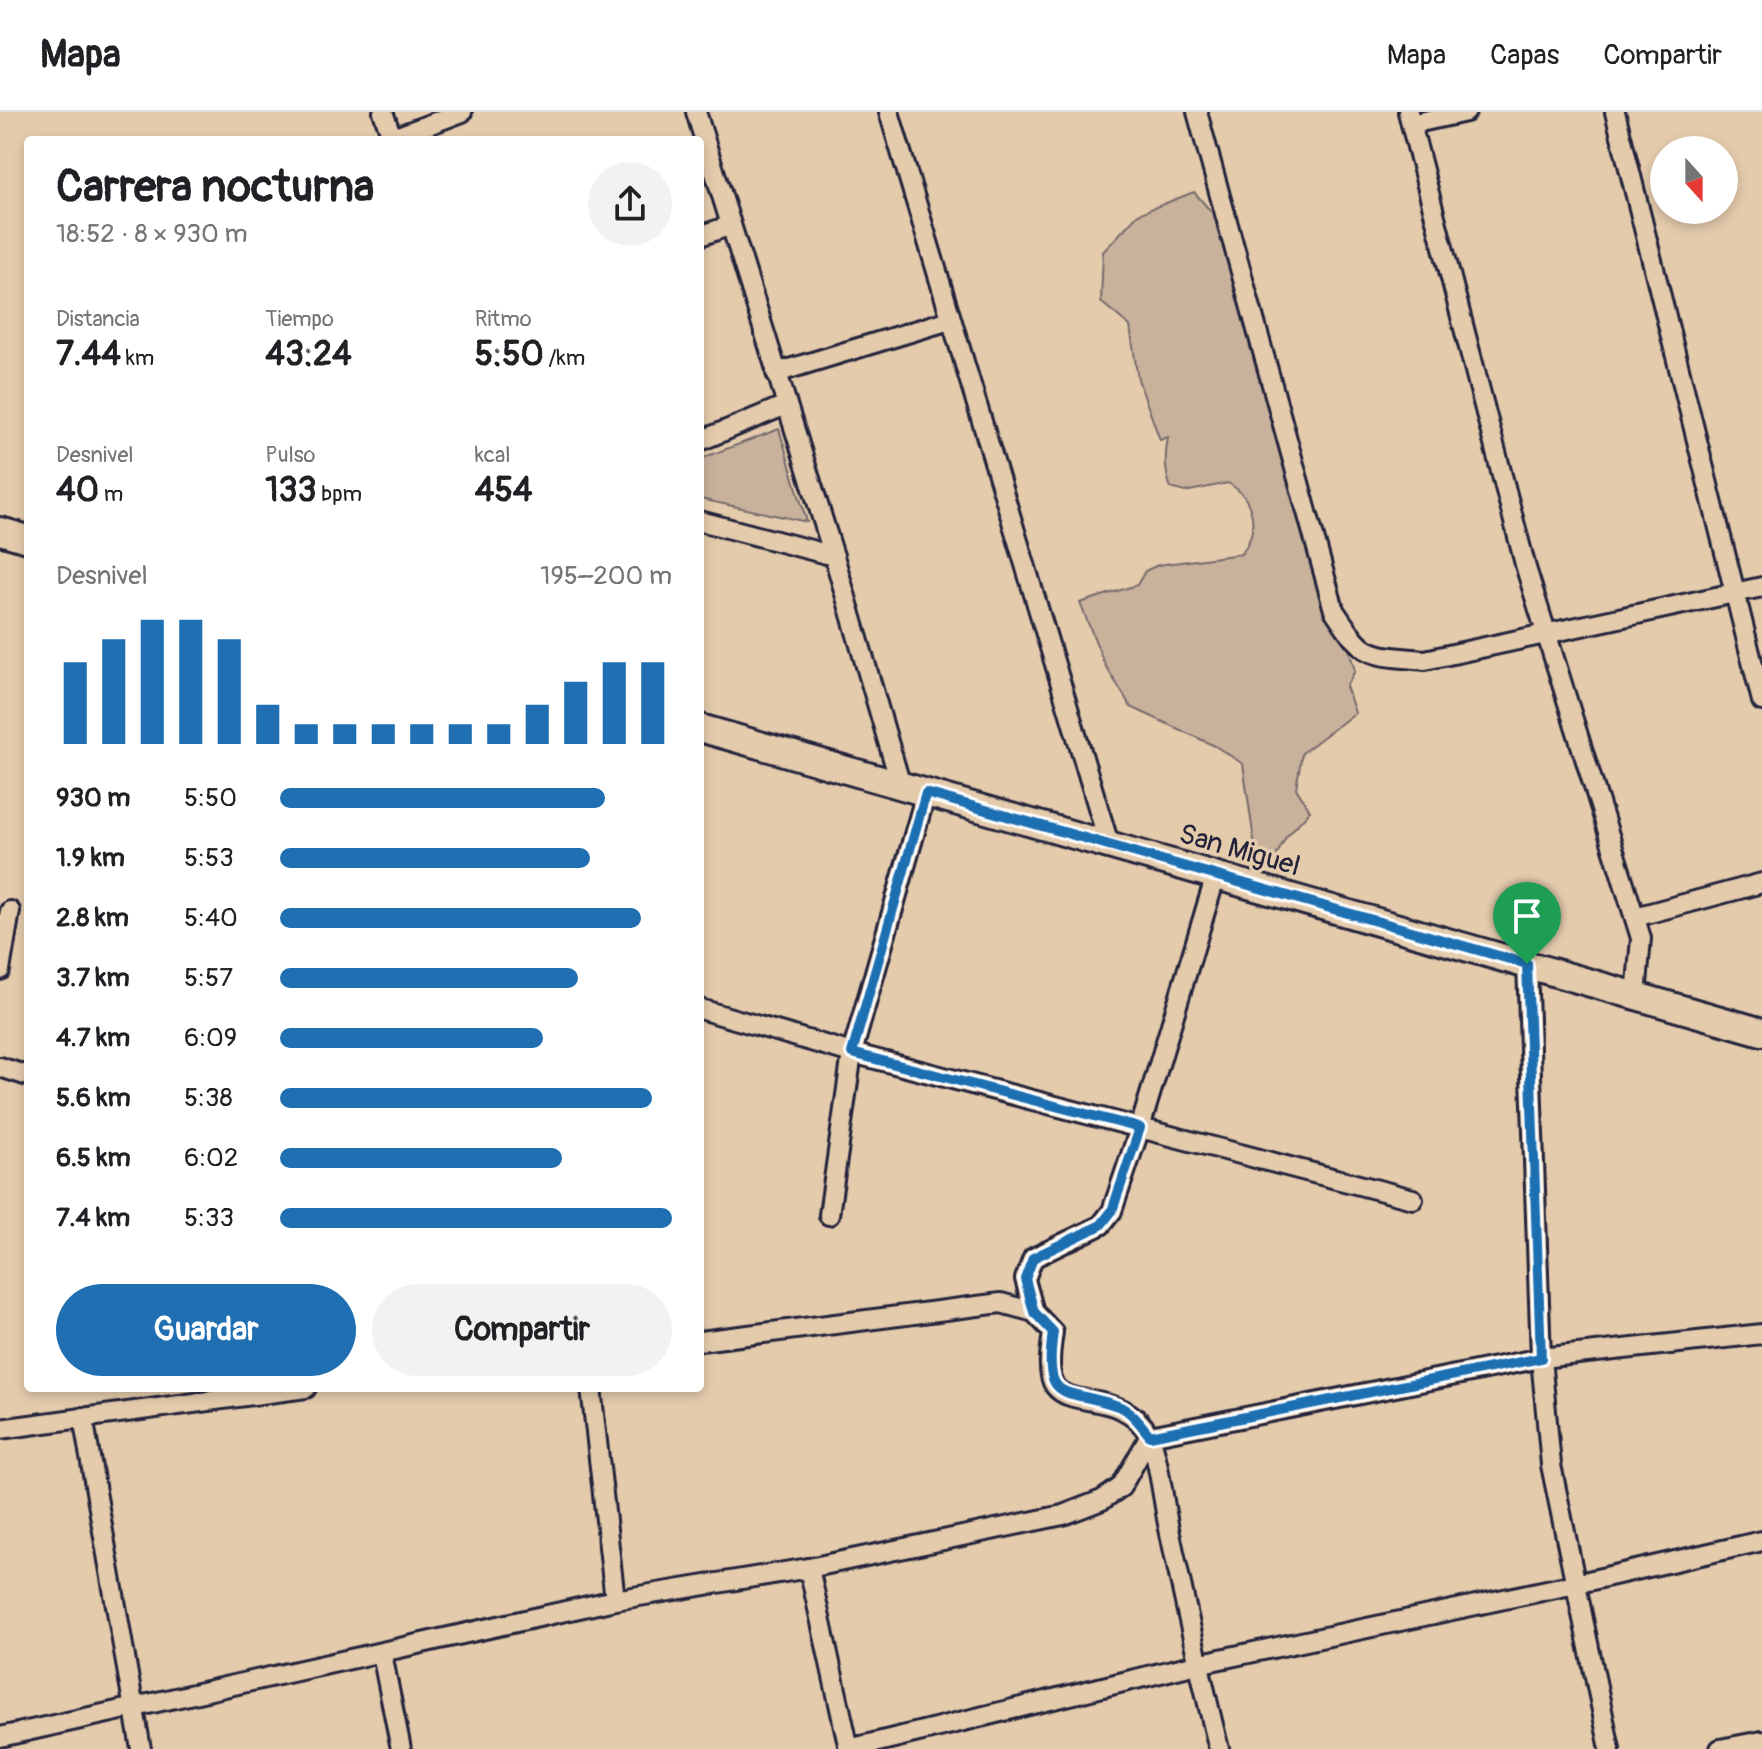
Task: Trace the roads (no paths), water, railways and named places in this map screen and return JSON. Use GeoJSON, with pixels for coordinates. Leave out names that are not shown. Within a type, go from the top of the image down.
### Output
{"type":"FeatureCollection","features":[{"type":"Feature","properties":{"kind":"street"},"geometry":{"type":"LineString","coordinates":[[383,112],[390,136]]}},
{"type":"Feature","properties":{"kind":"street"},"geometry":{"type":"LineString","coordinates":[[399,136],[462,112]]}},
{"type":"Feature","properties":{"kind":"street"},"geometry":{"type":"LineString","coordinates":[[696,112],[703,136]]}},
{"type":"Feature","properties":{"kind":"street"},"geometry":{"type":"LineString","coordinates":[[889,112],[1109,844]]}},
{"type":"Feature","properties":{"kind":"street"},"geometry":{"type":"LineString","coordinates":[[1197,112],[1334,610],[1357,646],[1374,655],[1425,660],[1762,587]]}},
{"type":"Feature","properties":{"kind":"street"},"geometry":{"type":"LineString","coordinates":[[1466,112],[1410,118],[1526,568],[1641,938],[1636,996]]}},
{"type":"Feature","properties":{"kind":"street"},"geometry":{"type":"LineString","coordinates":[[1615,112],[1762,701]]}},
{"type":"Feature","properties":{"kind":"street"},"geometry":{"type":"LineString","coordinates":[[704,138],[834,556],[901,786]]}},
{"type":"Feature","properties":{"kind":"street"},"geometry":{"type":"LineString","coordinates":[[704,235],[731,225]]}},
{"type":"Feature","properties":{"kind":"street"},"geometry":{"type":"LineString","coordinates":[[776,373],[950,320]]}},
{"type":"Feature","properties":{"kind":"street"},"geometry":{"type":"LineString","coordinates":[[704,439],[786,405]]}},
{"type":"Feature","properties":{"kind":"street"},"geometry":{"type":"LineString","coordinates":[[704,522],[834,556]]}},
{"type":"Feature","properties":{"kind":"street"},"geometry":{"type":"LineString","coordinates":[[0,531],[24,538]]}},
{"type":"Feature","properties":{"kind":"street","name":"San Miguel"},"geometry":{"type":"LineString","coordinates":[[704,729],[1762,1032]]}},
{"type":"Feature","properties":{"kind":"street"},"geometry":{"type":"LineString","coordinates":[[829,1215],[852,1053],[926,793]]}},
{"type":"Feature","properties":{"kind":"street"},"geometry":{"type":"LineString","coordinates":[[1216,875],[1112,1211],[1101,1225],[1033,1258],[1025,1279],[1034,1312],[1053,1332],[1050,1352],[1056,1387],[1069,1395],[1121,1407],[1150,1436],[1197,1664],[1219,1749]]}},
{"type":"Feature","properties":{"kind":"street"},"geometry":{"type":"LineString","coordinates":[[1635,917],[1762,883]]}},
{"type":"Feature","properties":{"kind":"street"},"geometry":{"type":"LineString","coordinates":[[0,970],[10,911]]}},
{"type":"Feature","properties":{"kind":"street"},"geometry":{"type":"LineString","coordinates":[[1527,964],[1541,1358],[1551,1465],[1610,1749]]}},
{"type":"Feature","properties":{"kind":"street"},"geometry":{"type":"LineString","coordinates":[[704,1010],[852,1053],[1413,1199]]}},
{"type":"Feature","properties":{"kind":"street"},"geometry":{"type":"LineString","coordinates":[[0,1067],[24,1075]]}},
{"type":"Feature","properties":{"kind":"street"},"geometry":{"type":"LineString","coordinates":[[704,1340],[1001,1303],[1034,1312]]}},
{"type":"Feature","properties":{"kind":"street"},"geometry":{"type":"LineString","coordinates":[[0,1737],[615,1600],[809,1568],[1063,1515],[1102,1500],[1121,1487],[1150,1436],[1541,1358],[1762,1334]]}},
{"type":"Feature","properties":{"kind":"street"},"geometry":{"type":"LineString","coordinates":[[0,1429],[83,1417],[165,1396],[236,1392]]}},
{"type":"Feature","properties":{"kind":"street"},"geometry":{"type":"LineString","coordinates":[[591,1392],[615,1600]]}},
{"type":"Feature","properties":{"kind":"street"},"geometry":{"type":"LineString","coordinates":[[83,1417],[141,1749]]}},
{"type":"Feature","properties":{"kind":"street"},"geometry":{"type":"LineString","coordinates":[[809,1568],[849,1749],[1197,1664],[1762,1541]]}},
{"type":"Feature","properties":{"kind":"street"},"geometry":{"type":"LineString","coordinates":[[382,1654],[401,1749]]}},
{"type":"Feature","properties":{"kind":"street"},"geometry":{"type":"LineString","coordinates":[[1720,1749],[1762,1741]]}}]}
